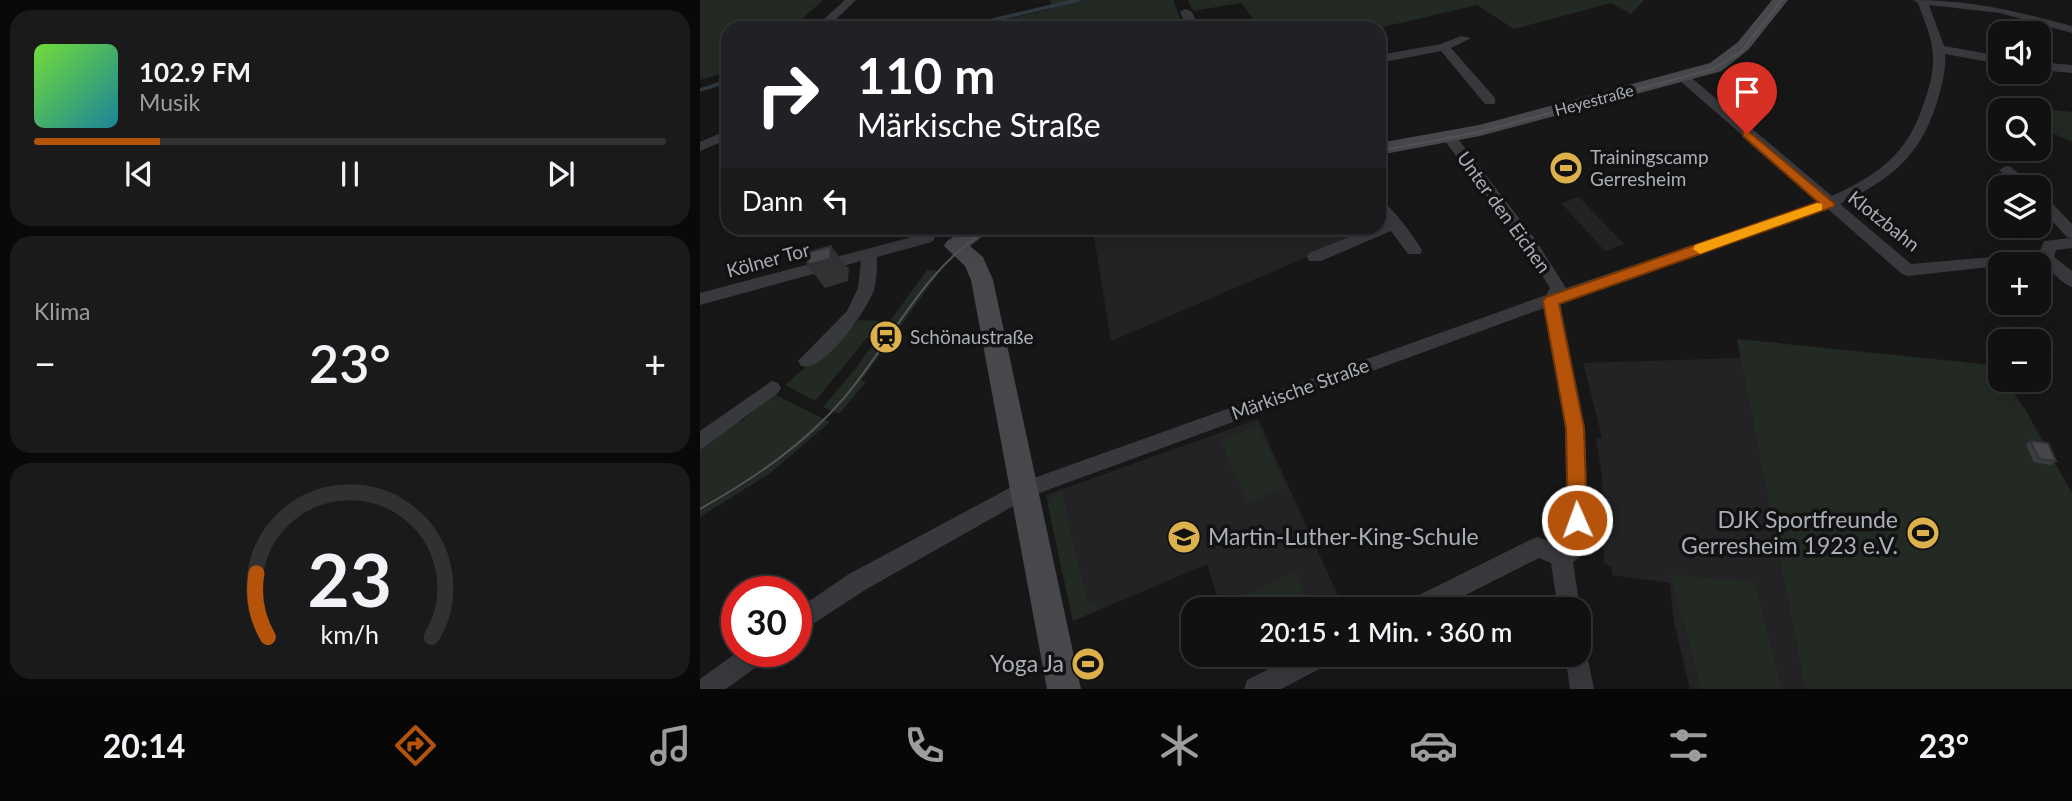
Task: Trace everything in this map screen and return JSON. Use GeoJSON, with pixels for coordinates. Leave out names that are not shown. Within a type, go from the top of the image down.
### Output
{"type":"FeatureCollection","features":[{"type":"Feature","properties":{"kind":"street"},"geometry":{"type":"LineString","coordinates":[[828,21],[851,0]]}},
{"type":"Feature","properties":{"kind":"street","name":"Heyestraße"},"geometry":{"type":"LineString","coordinates":[[1386,148],[1449,137],[1683,77],[1716,66],[1735,55],[1778,0]]}},
{"type":"Feature","properties":{"kind":"street"},"geometry":{"type":"LineString","coordinates":[[1988,58],[1938,49],[1920,0],[1964,2],[2019,14],[2072,30]]}},
{"type":"Feature","properties":{"kind":"street"},"geometry":{"type":"LineString","coordinates":[[1186,12],[1190,21]]}},
{"type":"Feature","properties":{"kind":"street"},"geometry":{"type":"LineString","coordinates":[[1386,58],[1444,47],[1465,38]]}},
{"type":"Feature","properties":{"kind":"street"},"geometry":{"type":"LineString","coordinates":[[1444,47],[1490,101]]}},
{"type":"Feature","properties":{"kind":"street","name":"Märkische Straße"},"geometry":{"type":"LineString","coordinates":[[812,613],[857,582],[1024,490],[1449,335],[1828,204],[1865,186],[1896,165],[1924,126],[1937,81],[1938,49]]}},
{"type":"Feature","properties":{"kind":"street"},"geometry":{"type":"LineString","coordinates":[[2051,67],[2072,69]]}},
{"type":"Feature","properties":{"kind":"street","name":"Klotzbahn"},"geometry":{"type":"LineString","coordinates":[[1683,77],[1908,270],[1988,262]]}},
{"type":"Feature","properties":{"kind":"street"},"geometry":{"type":"LineString","coordinates":[[700,147],[721,137]]}},
{"type":"Feature","properties":{"kind":"street","name":"Unter den Eichen"},"geometry":{"type":"LineString","coordinates":[[1449,137],[1530,243],[1559,288],[1551,301],[1575,428],[1578,546],[1561,557]]}},
{"type":"Feature","properties":{"kind":"street"},"geometry":{"type":"LineString","coordinates":[[2006,170],[2012,175]]}},
{"type":"Feature","properties":{"kind":"street"},"geometry":{"type":"LineString","coordinates":[[2051,211],[2072,233]]}},
{"type":"Feature","properties":{"kind":"street"},"geometry":{"type":"LineString","coordinates":[[1386,213],[1414,250]]}},
{"type":"Feature","properties":{"kind":"street"},"geometry":{"type":"LineString","coordinates":[[1386,228],[1395,224]]}},
{"type":"Feature","properties":{"kind":"street","name":"Kölner Tor"},"geometry":{"type":"LineString","coordinates":[[700,299],[869,255],[920,235]]}},
{"type":"Feature","properties":{"kind":"street"},"geometry":{"type":"LineString","coordinates":[[930,235],[955,246],[975,262],[982,280],[1063,689]]}},
{"type":"Feature","properties":{"kind":"street"},"geometry":{"type":"LineString","coordinates":[[955,246],[972,235]]}},
{"type":"Feature","properties":{"kind":"street"},"geometry":{"type":"LineString","coordinates":[[1315,257],[1368,235]]}},
{"type":"Feature","properties":{"kind":"street"},"geometry":{"type":"LineString","coordinates":[[2048,252],[2050,245],[2072,243]]}},
{"type":"Feature","properties":{"kind":"street"},"geometry":{"type":"LineString","coordinates":[[807,361],[848,325],[858,311],[865,297],[869,255]]}},
{"type":"Feature","properties":{"kind":"street"},"geometry":{"type":"LineString","coordinates":[[2051,262],[2072,281]]}},
{"type":"Feature","properties":{"kind":"street"},"geometry":{"type":"LineString","coordinates":[[700,442],[772,388]]}},
{"type":"Feature","properties":{"kind":"street"},"geometry":{"type":"LineString","coordinates":[[1439,597],[1538,547],[1561,557],[1567,597]]}},
{"type":"Feature","properties":{"kind":"street"},"geometry":{"type":"LineString","coordinates":[[706,689],[737,667]]}},
{"type":"Feature","properties":{"kind":"street"},"geometry":{"type":"LineString","coordinates":[[1256,689],[1299,667]]}},
{"type":"Feature","properties":{"kind":"street"},"geometry":{"type":"LineString","coordinates":[[1579,667],[1582,689]]}},
{"type":"Feature","properties":{"kind":"shaded area"},"geometry":{"type":"Polygon","coordinates":[[[700,0],[823,0],[800,21],[721,21],[721,74],[700,80],[700,0]]]}},
{"type":"Feature","properties":{"kind":"shaded area"},"geometry":{"type":"Polygon","coordinates":[[[1049,0],[1173,0],[1181,21],[1000,21],[1046,10],[1051,4],[1049,0]]]}},
{"type":"Feature","properties":{"kind":"shaded area"},"geometry":{"type":"Polygon","coordinates":[[[1188,0],[1644,0],[1631,14],[1611,3],[1514,29],[1477,5],[1386,26],[1386,21],[1255,21],[1241,3],[1193,11],[1188,0]]]}},
{"type":"Feature","properties":{"kind":"shaded area"},"geometry":{"type":"Polygon","coordinates":[[[2051,110],[2072,112],[2072,142],[2051,132],[2051,110]]]}},
{"type":"Feature","properties":{"kind":"shaded area"},"geometry":{"type":"Polygon","coordinates":[[[1579,197],[1624,244],[1605,251],[1561,203],[1579,197]]]}},
{"type":"Feature","properties":{"kind":"shaded area"},"geometry":{"type":"Polygon","coordinates":[[[1352,235],[1353,237],[1111,341],[1094,237],[1352,235]]]}},
{"type":"Feature","properties":{"kind":"shaded area"},"geometry":{"type":"Polygon","coordinates":[[[927,270],[940,271],[861,381],[866,382],[839,414],[823,407],[855,369],[927,270]]]}},
{"type":"Feature","properties":{"kind":"shaded area"},"geometry":{"type":"Polygon","coordinates":[[[859,320],[881,321],[815,401],[785,385],[859,320]]]}},
{"type":"Feature","properties":{"kind":"shaded area","name":"DJK Sportfreunde Gerresheim 1923 e.V."},"geometry":{"type":"Polygon","coordinates":[[[1737,339],[1988,364],[1988,392],[2013,392],[2072,493],[2072,689],[1805,689],[1737,339]]]}},
{"type":"Feature","properties":{"kind":"shaded area"},"geometry":{"type":"Polygon","coordinates":[[[1741,358],[1805,689],[1690,689],[1674,623],[1670,583],[1612,575],[1612,567],[1604,564],[1602,474],[1596,439],[1602,438],[1583,363],[1741,358]]]}},
{"type":"Feature","properties":{"kind":"shaded area"},"geometry":{"type":"Polygon","coordinates":[[[774,394],[830,422],[769,474],[700,517],[700,450],[734,422],[742,421],[774,394]]]}},
{"type":"Feature","properties":{"kind":"shaded area","name":"Martin-Luther-King-Schule"},"geometry":{"type":"Polygon","coordinates":[[[1258,419],[1339,597],[1217,597],[1207,564],[1073,621],[1046,495],[1258,419]]]}},
{"type":"Feature","properties":{"kind":"shaded area"},"geometry":{"type":"Polygon","coordinates":[[[1258,426],[1286,487],[1248,503],[1221,441],[1258,426]]]}},
{"type":"Feature","properties":{"kind":"shaded area"},"geometry":{"type":"Polygon","coordinates":[[[1061,490],[1088,603],[1096,601],[1098,610],[1073,621],[1048,506],[1050,499],[1061,490]]]}},
{"type":"Feature","properties":{"kind":"shaded area"},"geometry":{"type":"Polygon","coordinates":[[[1296,572],[1307,597],[1241,597],[1296,572]]]}},
{"type":"Feature","properties":{"kind":"shaded area"},"geometry":{"type":"Polygon","coordinates":[[[1671,575],[1754,581],[1782,689],[1701,689],[1671,575]]]}},
{"type":"Feature","properties":{"kind":"building"},"geometry":{"type":"Polygon","coordinates":[[[831,246],[830,259],[807,265],[810,252],[831,246]]]}},
{"type":"Feature","properties":{"kind":"building"},"geometry":{"type":"Polygon","coordinates":[[[2030,441],[2048,443],[2056,461],[2039,459],[2030,441]]]}},
{"type":"Feature","properties":{"kind":"waterway"},"geometry":{"type":"LineString","coordinates":[[989,21],[1078,0]]}},
{"type":"Feature","properties":{"kind":"waterway"},"geometry":{"type":"LineString","coordinates":[[700,90],[721,83]]}},
{"type":"Feature","properties":{"kind":"tram line"},"geometry":{"type":"LineString","coordinates":[[1386,150],[1479,132],[1713,69],[1741,52],[1782,0]]}},
{"type":"Feature","properties":{"kind":"tram line"},"geometry":{"type":"LineString","coordinates":[[700,509],[777,460],[829,415],[862,376],[926,285],[965,245],[979,235]]}},
{"type":"Feature","properties":{"kind":"slow traffic"},"geometry":{"type":"LineString","coordinates":[[1700,249],[1817,207]]}},
{"type":"Feature","properties":{"kind":"place","name":"Trainingscamp Gerresheim"},"geometry":{"type":"Point","coordinates":[1566,168]}},
{"type":"Feature","properties":{"kind":"place","name":"Schönaustraße"},"geometry":{"type":"Point","coordinates":[886,337]}},
{"type":"Feature","properties":{"kind":"place","name":"DJK Sportfreunde Gerresheim 1923 e.V."},"geometry":{"type":"Point","coordinates":[1923,533]}},
{"type":"Feature","properties":{"kind":"place","name":"Martin-Luther-King-Schule"},"geometry":{"type":"Point","coordinates":[1184,537]}},
{"type":"Feature","properties":{"kind":"place","name":"Yoga Ja"},"geometry":{"type":"Point","coordinates":[1088,664]}},
{"type":"Feature","properties":{"kind":"route"},"geometry":{"type":"LineString","coordinates":[[1577,520],[1575,428],[1551,301],[1828,204],[1747,134]]}}]}
